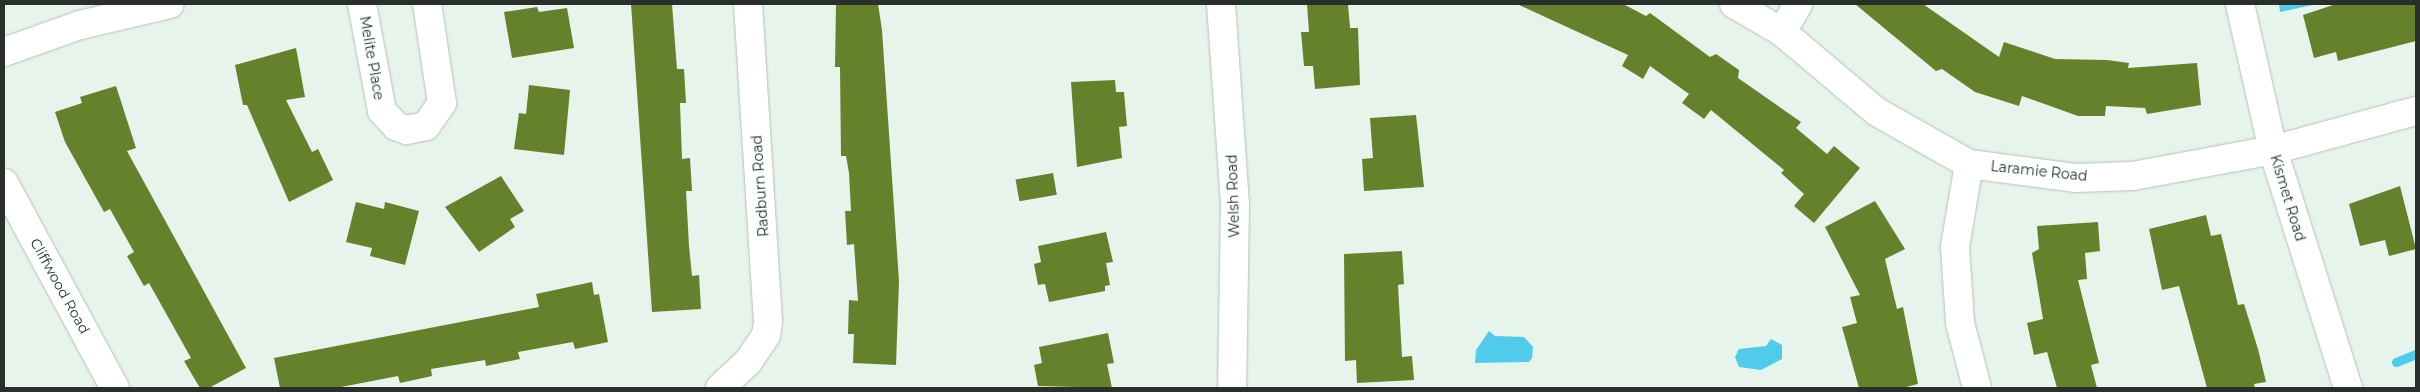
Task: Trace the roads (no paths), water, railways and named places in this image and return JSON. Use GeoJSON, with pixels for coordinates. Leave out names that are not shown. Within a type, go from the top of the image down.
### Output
{"type":"FeatureCollection","features":[{"type":"Feature","properties":{"kind":"street"},"geometry":{"type":"LineString","coordinates":[[4,52],[80,26],[170,4]]}},
{"type":"Feature","properties":{"kind":"street","name":"Melite Place"},"geometry":{"type":"LineString","coordinates":[[362,4],[382,111],[396,126],[406,130],[426,126],[442,103],[427,4]]}},
{"type":"Feature","properties":{"kind":"street","name":"Radburn Road"},"geometry":{"type":"LineString","coordinates":[[720,388],[748,362],[766,335],[768,322],[748,4]]}},
{"type":"Feature","properties":{"kind":"street","name":"Welsh Road"},"geometry":{"type":"LineString","coordinates":[[1221,4],[1235,204],[1232,388]]}},
{"type":"Feature","properties":{"kind":"street","name":"Laramie Road"},"geometry":{"type":"LineString","coordinates":[[1734,4],[1782,32],[1877,112],[1969,164],[2075,178],[2133,176],[2273,150],[2416,111]]}},
{"type":"Feature","properties":{"kind":"street"},"geometry":{"type":"LineString","coordinates":[[1782,32],[1798,4]]}},
{"type":"Feature","properties":{"kind":"street","name":"Kismet Road"},"geometry":{"type":"LineString","coordinates":[[2240,4],[2273,150],[2348,388]]}},
{"type":"Feature","properties":{"kind":"street"},"geometry":{"type":"LineString","coordinates":[[1969,164],[1955,247],[1960,323],[1977,388]]}},
{"type":"Feature","properties":{"kind":"street","name":"Cliffwood Road"},"geometry":{"type":"LineString","coordinates":[[4,183],[115,388]]}},
{"type":"Feature","properties":{"kind":"water"},"geometry":{"type":"Polygon","coordinates":[[[2279,4],[2317,4],[2280,12],[2279,4]]]}},
{"type":"Feature","properties":{"kind":"water"},"geometry":{"type":"Polygon","coordinates":[[[1489,331],[1495,336],[1524,337],[1533,347],[1532,358],[1529,362],[1475,363],[1476,350],[1489,331]]]}},
{"type":"Feature","properties":{"kind":"water"},"geometry":{"type":"Polygon","coordinates":[[[1771,339],[1782,345],[1782,359],[1761,370],[1739,367],[1735,357],[1739,349],[1766,346],[1771,339]]]}},
{"type":"Feature","properties":{"kind":"waterway"},"geometry":{"type":"LineString","coordinates":[[2396,362],[2416,354]]}}]}
